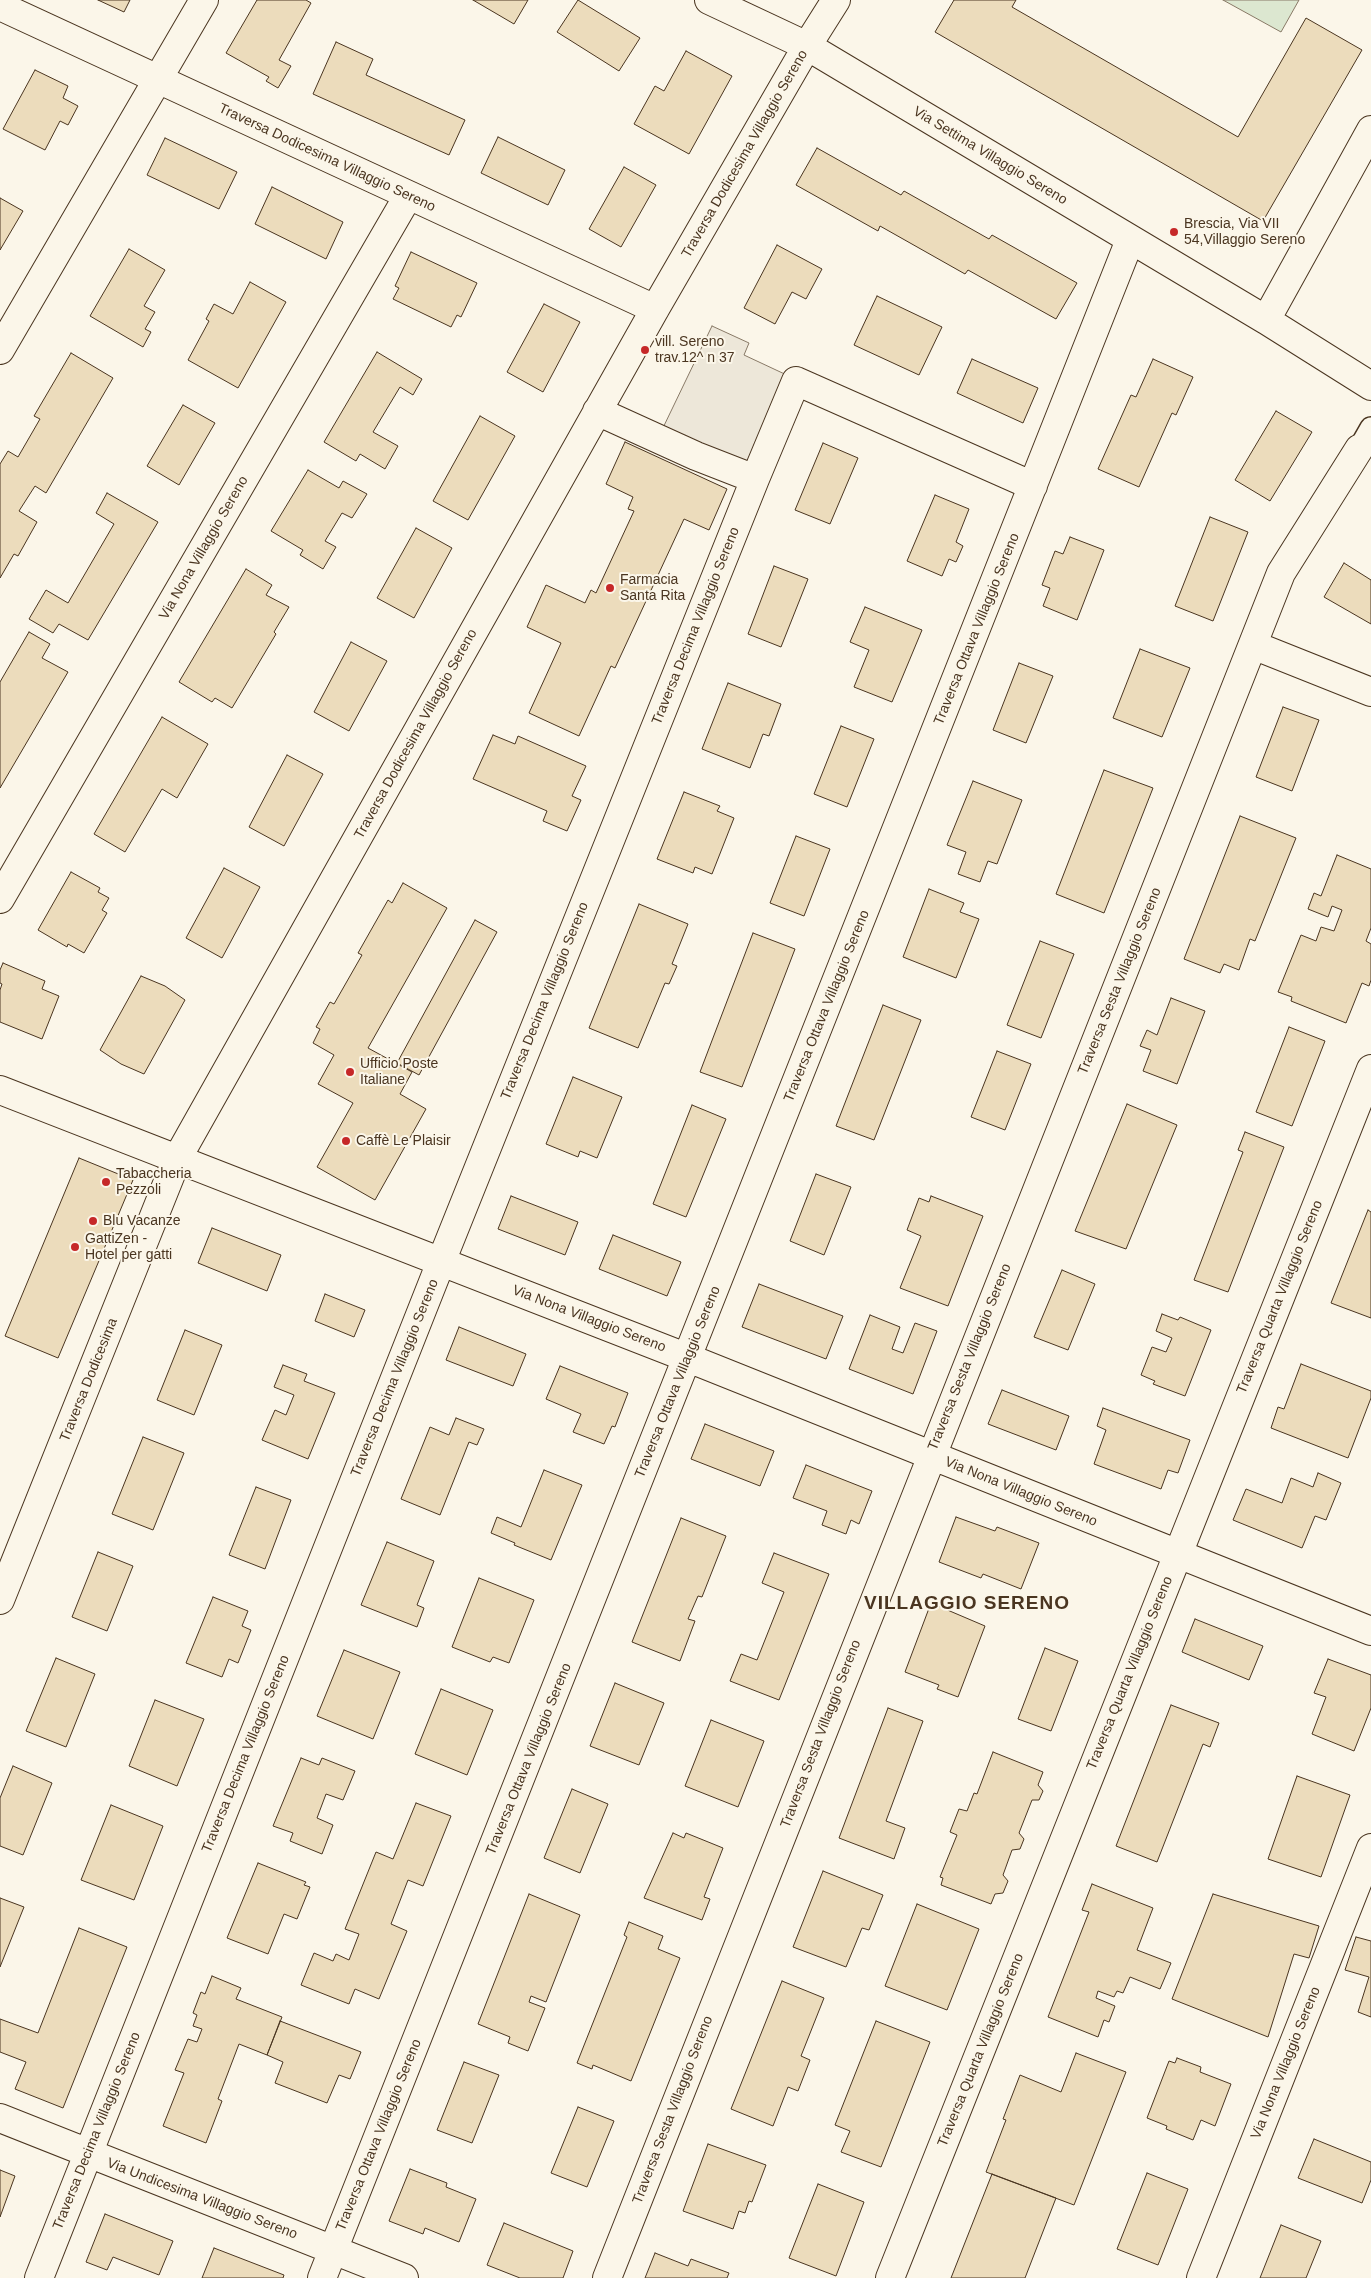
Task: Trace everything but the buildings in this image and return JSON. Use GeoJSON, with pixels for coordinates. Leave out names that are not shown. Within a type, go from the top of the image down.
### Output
{"type":"FeatureCollection","features":[{"type":"Feature","properties":{"kind":"street"},"geometry":{"type":"LineString","coordinates":[[0,350],[204,0]]}},
{"type":"Feature","properties":{"kind":"street","name":"Via Settima Villaggio Sereno"},"geometry":{"type":"LineString","coordinates":[[709,0],[807,46],[1266,320],[1371,386]]}},
{"type":"Feature","properties":{"kind":"street","name":"Traversa Dodicesima Villaggio Sereno"},"geometry":{"type":"LineString","coordinates":[[177,1159],[655,309],[807,46],[836,0]]}},
{"type":"Feature","properties":{"kind":"street","name":"Traversa Dodicesima Villaggio Sereno"},"geometry":{"type":"LineString","coordinates":[[0,6],[655,309]]}},
{"type":"Feature","properties":{"kind":"street"},"geometry":{"type":"LineString","coordinates":[[1266,320],[1371,130]]}},
{"type":"Feature","properties":{"kind":"street","name":"Via Nona Villaggio Sereno"},"geometry":{"type":"LineString","coordinates":[[0,899],[408,196]]}},
{"type":"Feature","properties":{"kind":"street","name":"Traversa Ottava Villaggio Sereno"},"geometry":{"type":"LineString","coordinates":[[322,2278],[1130,240]]}},
{"type":"Feature","properties":{"kind":"street","name":"Traversa Decima Villaggio Sereno"},"geometry":{"type":"LineString","coordinates":[[39,2278],[441,1262],[755,478],[796,381],[1033,486]]}},
{"type":"Feature","properties":{"kind":"street"},"geometry":{"type":"LineString","coordinates":[[597,412],[696,456],[755,478]]}},
{"type":"Feature","properties":{"kind":"street","name":"Traversa Sesta Villaggio Sereno"},"geometry":{"type":"LineString","coordinates":[[607,2278],[930,1456],[1281,573],[1365,438]]}},
{"type":"Feature","properties":{"kind":"street"},"geometry":{"type":"LineString","coordinates":[[1253,645],[1371,692]]}},
{"type":"Feature","properties":{"kind":"street","name":"Traversa Quarta Villaggio Sereno"},"geometry":{"type":"LineString","coordinates":[[890,2278],[1371,1069]]}},
{"type":"Feature","properties":{"kind":"street","name":"Via Nona Villaggio Sereno"},"geometry":{"type":"LineString","coordinates":[[0,1090],[688,1358],[1371,1631]]}},
{"type":"Feature","properties":{"kind":"street","name":"Traversa Dodicesima"},"geometry":{"type":"LineString","coordinates":[[0,1600],[177,1159]]}},
{"type":"Feature","properties":{"kind":"street","name":"Via Nona Villaggio Sereno"},"geometry":{"type":"LineString","coordinates":[[1202,2278],[1371,1848]]}},
{"type":"Feature","properties":{"kind":"street","name":"Via Undicesima Villaggio Sereno"},"geometry":{"type":"LineString","coordinates":[[0,2118],[404,2278]]}},
{"type":"Feature","properties":{"kind":"green space"},"geometry":{"type":"Polygon","coordinates":[[[1223,0],[1299,0],[1281,32],[1223,0]]]}},
{"type":"Feature","properties":{"kind":"shaded area"},"geometry":{"type":"Polygon","coordinates":[[[712,326],[749,343],[744,355],[791,377],[745,474],[660,434],[712,326]]]}},
{"type":"Feature","properties":{"kind":"place","name":"Brescia, Via VII 54,Villaggio Sereno"},"geometry":{"type":"Point","coordinates":[1174,232]}},
{"type":"Feature","properties":{"kind":"place","name":"vill. Sereno trav.12^ n 37"},"geometry":{"type":"Point","coordinates":[645,350]}},
{"type":"Feature","properties":{"kind":"place","name":"Farmacia Santa Rita"},"geometry":{"type":"Point","coordinates":[610,588]}},
{"type":"Feature","properties":{"kind":"place","name":"Ufficio Poste Italiane"},"geometry":{"type":"Point","coordinates":[350,1072]}},
{"type":"Feature","properties":{"kind":"place","name":"Caffè Le Plaisir"},"geometry":{"type":"Point","coordinates":[346,1141]}},
{"type":"Feature","properties":{"kind":"place","name":"Tabaccheria Pezzoli"},"geometry":{"type":"Point","coordinates":[106,1182]}},
{"type":"Feature","properties":{"kind":"place","name":"Blu Vacanze"},"geometry":{"type":"Point","coordinates":[93,1221]}},
{"type":"Feature","properties":{"kind":"place","name":"GattiZen - Hotel per gatti"},"geometry":{"type":"Point","coordinates":[75,1247]}},
{"type":"Feature","properties":{"kind":"district","name":"VILLAGGIO SERENO"},"geometry":{"type":"Point","coordinates":[967,1604]}}]}
